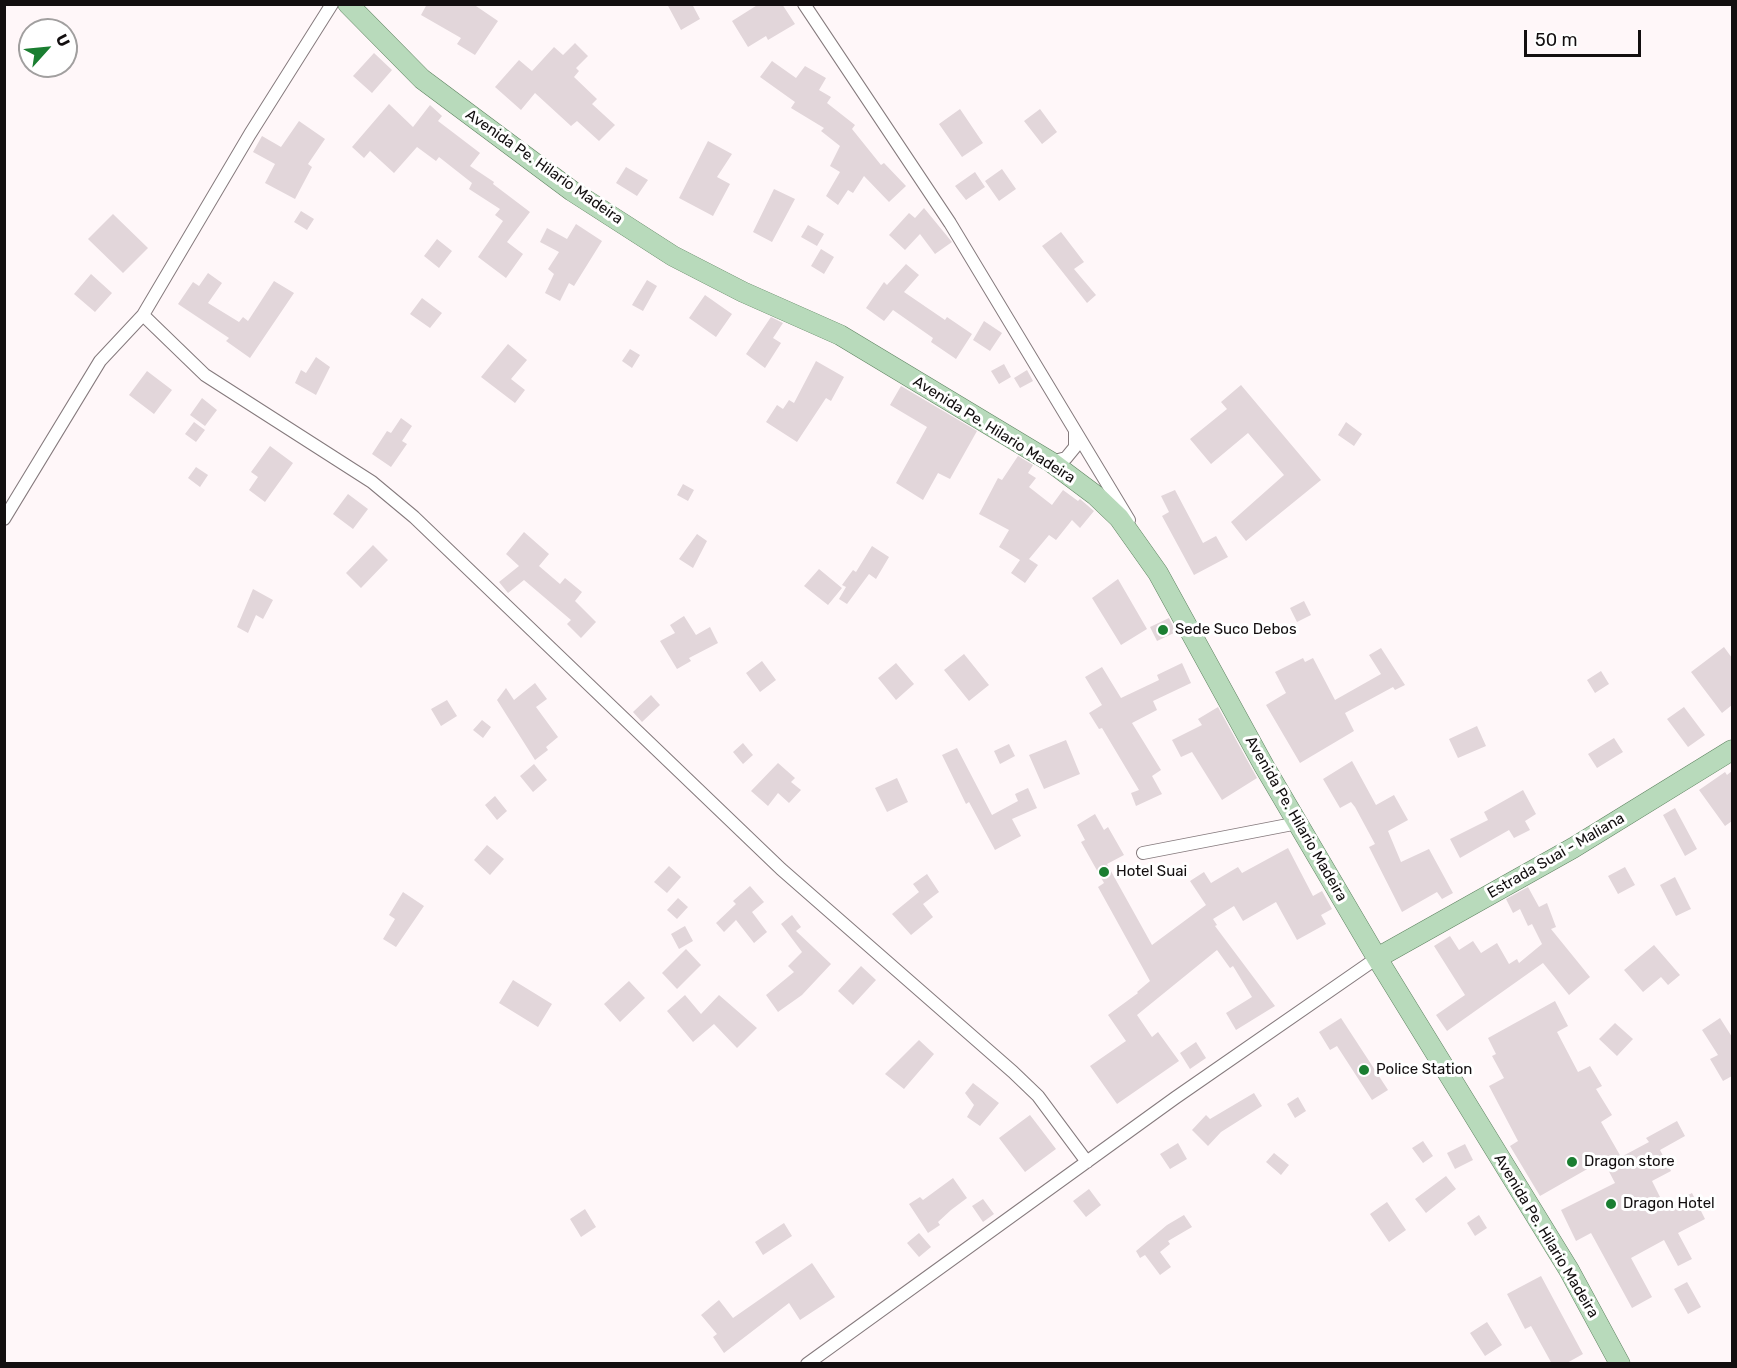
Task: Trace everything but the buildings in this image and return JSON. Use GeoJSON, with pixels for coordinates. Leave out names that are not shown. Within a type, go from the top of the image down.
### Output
{"type":"FeatureCollection","features":[{"type":"Feature","properties":{"kind":"main road","name":"Avenida Pe. Hilario Madeira"},"geometry":{"type":"LineString","coordinates":[[348,4],[422,79],[572,191],[673,256],[743,292],[840,335],[1051,462],[1095,495],[1119,518],[1158,573],[1298,823],[1377,958],[1569,1270],[1620,1364]]}},
{"type":"Feature","properties":{"kind":"main road","name":"Estrada Suai - Maliana"},"geometry":{"type":"LineString","coordinates":[[1377,958],[1573,848],[1732,750]]}},
{"type":"Feature","properties":{"kind":"street"},"geometry":{"type":"LineString","coordinates":[[4,519],[100,361],[143,315],[250,134],[332,4]]}},
{"type":"Feature","properties":{"kind":"street"},"geometry":{"type":"LineString","coordinates":[[804,4],[950,223],[1158,573]]}},
{"type":"Feature","properties":{"kind":"street"},"geometry":{"type":"LineString","coordinates":[[143,315],[205,375],[372,482],[414,517],[781,869],[1013,1072],[1038,1096],[1087,1162]]}},
{"type":"Feature","properties":{"kind":"street"},"geometry":{"type":"LineString","coordinates":[[1051,462],[1066,458],[1075,447],[1075,431]]}},
{"type":"Feature","properties":{"kind":"street"},"geometry":{"type":"LineString","coordinates":[[1143,853],[1298,823]]}},
{"type":"Feature","properties":{"kind":"street"},"geometry":{"type":"LineString","coordinates":[[807,1364],[1087,1162],[1377,958]]}},
{"type":"Feature","properties":{"kind":"place","name":"Sede Suco Debos"},"geometry":{"type":"Point","coordinates":[1163,630]}},
{"type":"Feature","properties":{"kind":"place","name":"Hotel Suai"},"geometry":{"type":"Point","coordinates":[1104,872]}},
{"type":"Feature","properties":{"kind":"place","name":"Police Station"},"geometry":{"type":"Point","coordinates":[1364,1070]}},
{"type":"Feature","properties":{"kind":"place","name":"Dragon store"},"geometry":{"type":"Point","coordinates":[1572,1162]}},
{"type":"Feature","properties":{"kind":"place","name":"Dragon Hotel"},"geometry":{"type":"Point","coordinates":[1611,1204]}}]}
